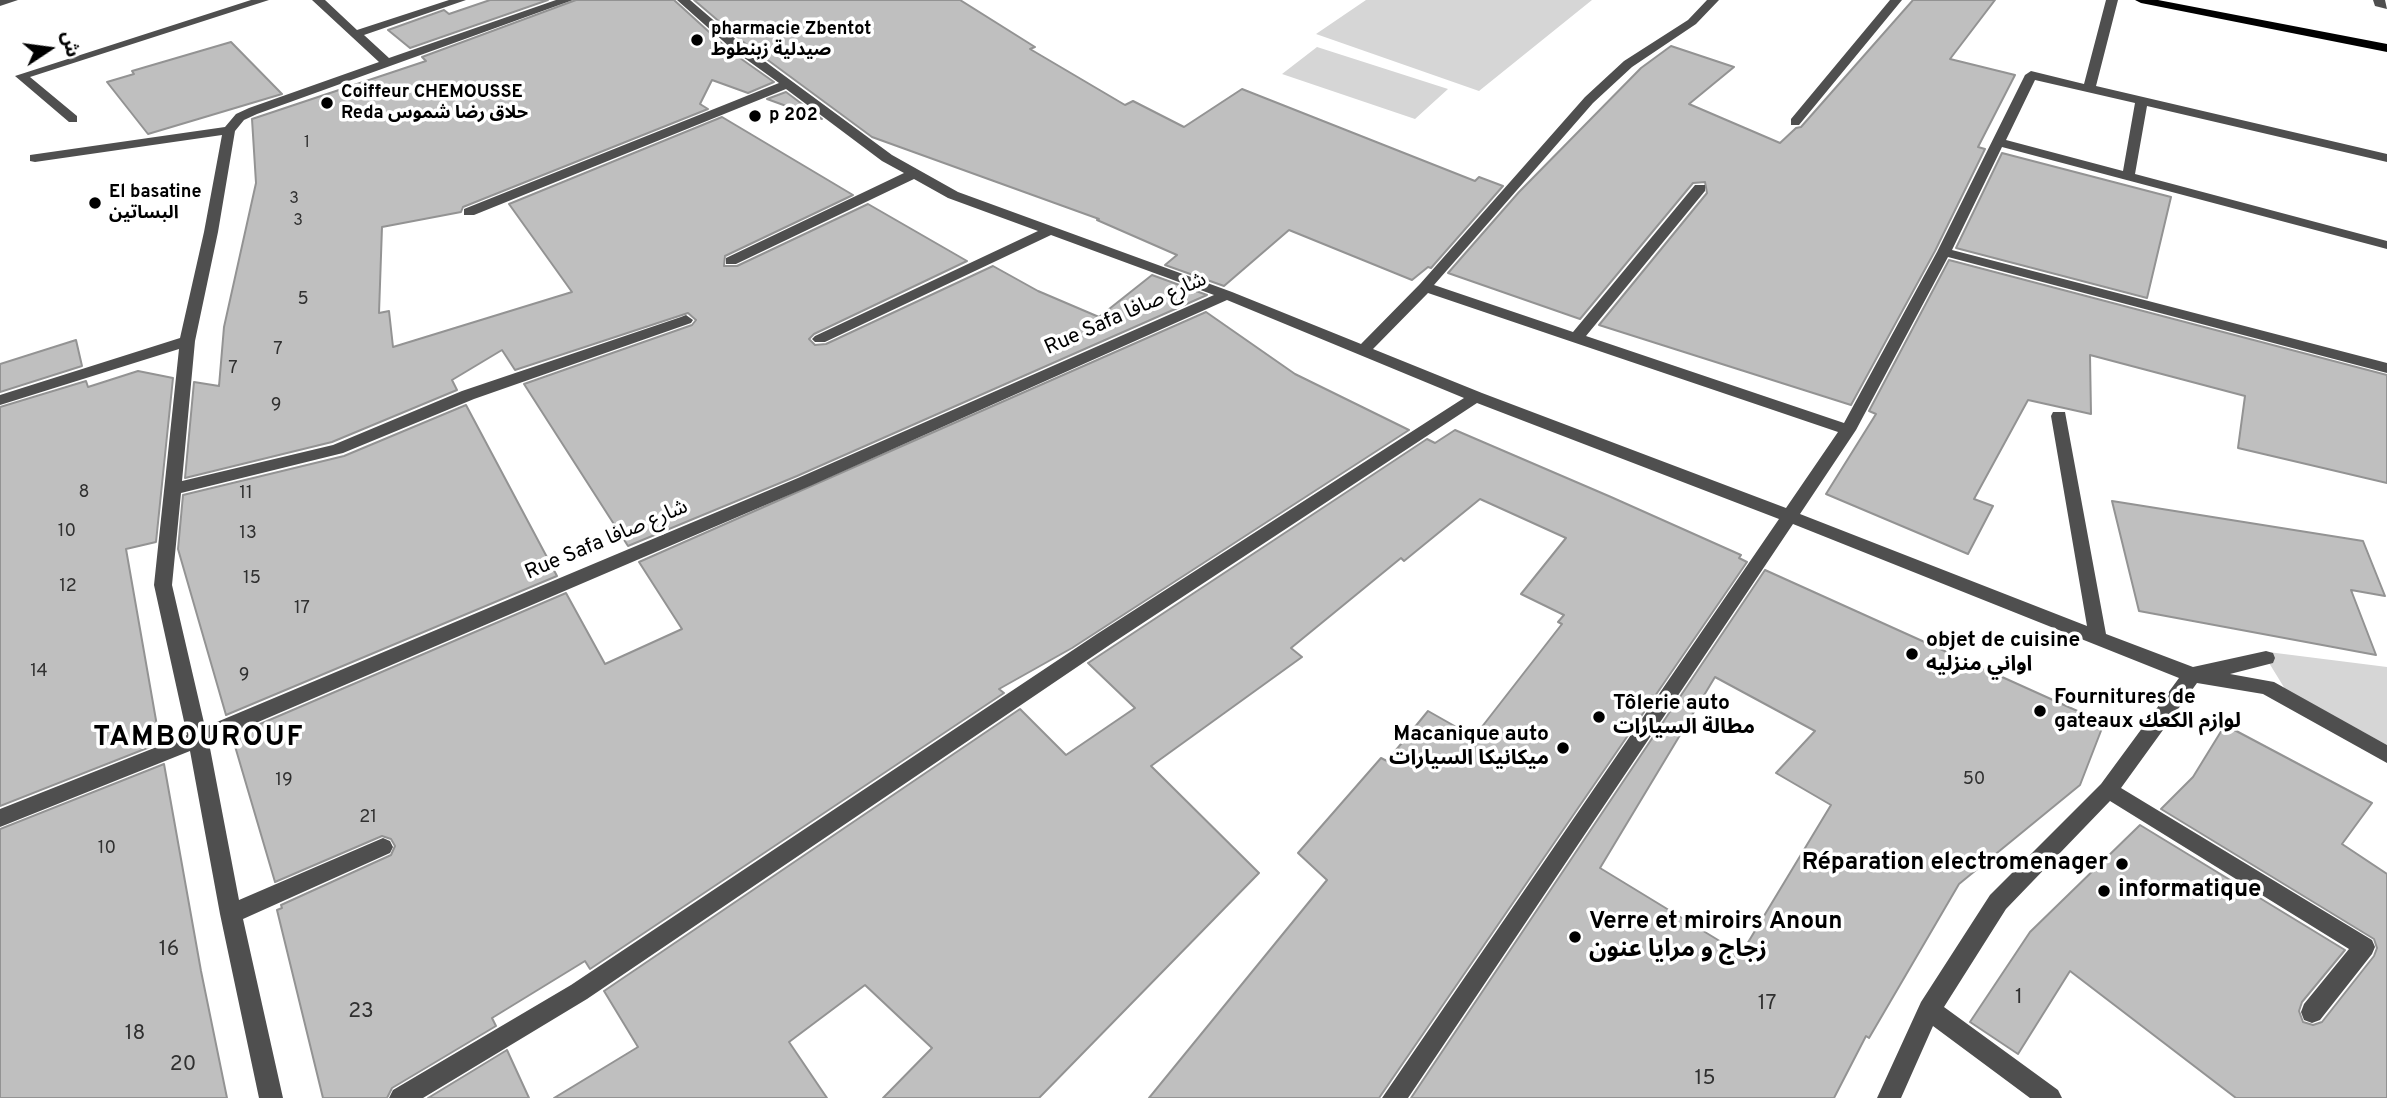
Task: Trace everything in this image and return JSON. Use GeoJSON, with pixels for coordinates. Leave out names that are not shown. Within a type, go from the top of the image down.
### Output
{"type":"FeatureCollection","features":[{"type":"Feature","properties":{"kind":"main road"},"geometry":{"type":"LineString","coordinates":[[2141,0],[2387,48]]}},
{"type":"Feature","properties":{"kind":"street"},"geometry":{"type":"LineString","coordinates":[[0,3],[12,0]]}},
{"type":"Feature","properties":{"kind":"street"},"geometry":{"type":"LineString","coordinates":[[73,119],[21,76],[263,0]]}},
{"type":"Feature","properties":{"kind":"street"},"geometry":{"type":"LineString","coordinates":[[318,0],[387,63]]}},
{"type":"Feature","properties":{"kind":"street"},"geometry":{"type":"LineString","coordinates":[[356,34],[460,0]]}},
{"type":"Feature","properties":{"kind":"street"},"geometry":{"type":"LineString","coordinates":[[271,1098],[231,914],[198,738],[163,585],[187,341],[211,232],[229,130],[240,117],[253,111],[567,0]]}},
{"type":"Feature","properties":{"kind":"street"},"geometry":{"type":"LineString","coordinates":[[683,0],[736,46],[887,158],[953,195],[1227,295],[1476,397],[1789,516],[2192,675],[2267,687],[2387,755]]}},
{"type":"Feature","properties":{"kind":"street"},"geometry":{"type":"LineString","coordinates":[[1362,352],[1424,287],[1589,100],[1628,64],[1692,22],[1713,0]]}},
{"type":"Feature","properties":{"kind":"street"},"geometry":{"type":"LineString","coordinates":[[1795,122],[1896,0]]}},
{"type":"Feature","properties":{"kind":"street"},"geometry":{"type":"LineString","coordinates":[[2089,89],[2112,0]]}},
{"type":"Feature","properties":{"kind":"street"},"geometry":{"type":"LineString","coordinates":[[2379,0],[2379,4],[2387,6]]}},
{"type":"Feature","properties":{"kind":"street"},"geometry":{"type":"LineString","coordinates":[[1394,1098],[1848,430],[1944,252],[2031,75],[2387,158]]}},
{"type":"Feature","properties":{"kind":"street"},"geometry":{"type":"LineString","coordinates":[[469,212],[788,84]]}},
{"type":"Feature","properties":{"kind":"street"},"geometry":{"type":"LineString","coordinates":[[2128,178],[2142,101]]}},
{"type":"Feature","properties":{"kind":"street"},"geometry":{"type":"LineString","coordinates":[[35,158],[229,130]]}},
{"type":"Feature","properties":{"kind":"street"},"geometry":{"type":"LineString","coordinates":[[2000,142],[2387,245]]}},
{"type":"Feature","properties":{"kind":"street"},"geometry":{"type":"LineString","coordinates":[[731,261],[915,173]]}},
{"type":"Feature","properties":{"kind":"street"},"geometry":{"type":"LineString","coordinates":[[1576,338],[1700,188]]}},
{"type":"Feature","properties":{"kind":"street"},"geometry":{"type":"LineString","coordinates":[[820,339],[1051,230]]}},
{"type":"Feature","properties":{"kind":"street"},"geometry":{"type":"LineString","coordinates":[[1944,252],[2387,368]]}},
{"type":"Feature","properties":{"kind":"street"},"geometry":{"type":"LineString","coordinates":[[1424,287],[1848,430]]}},
{"type":"Feature","properties":{"kind":"street","name":"Rue Safa شارع صافا"},"geometry":{"type":"LineString","coordinates":[[0,818],[198,738],[804,482],[1227,295]]}},
{"type":"Feature","properties":{"kind":"street"},"geometry":{"type":"LineString","coordinates":[[172,489],[337,449],[468,395],[686,320]]}},
{"type":"Feature","properties":{"kind":"street"},"geometry":{"type":"LineString","coordinates":[[0,400],[187,341]]}},
{"type":"Feature","properties":{"kind":"street"},"geometry":{"type":"LineString","coordinates":[[401,1098],[579,992],[1104,639],[1476,397]]}},
{"type":"Feature","properties":{"kind":"street"},"geometry":{"type":"LineString","coordinates":[[2059,416],[2098,638]]}},
{"type":"Feature","properties":{"kind":"street"},"geometry":{"type":"LineString","coordinates":[[1889,1098],[1929,1010],[1998,902],[2108,790],[2192,675],[2266,658]]}},
{"type":"Feature","properties":{"kind":"street"},"geometry":{"type":"LineString","coordinates":[[2108,790],[2364,947],[2312,1012]]}},
{"type":"Feature","properties":{"kind":"street"},"geometry":{"type":"LineString","coordinates":[[231,914],[383,847]]}},
{"type":"Feature","properties":{"kind":"street"},"geometry":{"type":"LineString","coordinates":[[1929,1010],[2050,1098]]}},
{"type":"Feature","properties":{"kind":"shaded area"},"geometry":{"type":"Polygon","coordinates":[[[1366,0],[1592,0],[1479,91],[1316,34],[1366,0]]]}},
{"type":"Feature","properties":{"kind":"shaded area"},"geometry":{"type":"Polygon","coordinates":[[[1317,47],[1448,89],[1415,119],[1282,74],[1317,47]]]}},
{"type":"Feature","properties":{"kind":"shaded area"},"geometry":{"type":"Polygon","coordinates":[[[2268,652],[2387,667],[2387,745],[2285,689],[2266,658],[2268,652]]]}},
{"type":"Feature","properties":{"kind":"building"},"geometry":{"type":"Polygon","coordinates":[[[490,0],[548,0],[410,48],[388,30],[444,10],[449,14],[490,0]]]}},
{"type":"Feature","properties":{"kind":"building"},"geometry":{"type":"Polygon","coordinates":[[[576,0],[674,0],[730,51],[774,82],[748,93],[712,80],[700,104],[708,109],[463,207],[461,212],[382,227],[379,313],[389,311],[393,347],[572,292],[509,204],[722,117],[853,195],[725,256],[724,266],[737,266],[868,204],[967,261],[814,334],[809,339],[815,345],[826,344],[993,266],[1038,291],[1099,317],[1152,275],[1207,295],[797,476],[628,546],[524,384],[692,325],[696,320],[688,313],[515,370],[502,350],[452,380],[457,390],[332,442],[185,478],[194,382],[219,386],[224,327],[256,183],[252,119],[426,61],[422,57],[576,0]]]}},
{"type":"Feature","properties":{"kind":"building"},"geometry":{"type":"Polygon","coordinates":[[[694,0],[960,0],[1035,47],[1030,49],[1125,105],[1133,101],[1184,127],[1242,89],[1475,181],[1479,177],[1503,186],[1431,268],[1428,267],[1412,280],[1289,230],[1224,286],[1165,265],[1177,255],[1097,220],[1099,219],[872,137],[742,41],[694,0]]]}},
{"type":"Feature","properties":{"kind":"building"},"geometry":{"type":"Polygon","coordinates":[[[1913,0],[1995,0],[1950,59],[2015,75],[1978,147],[1985,149],[1935,251],[1851,405],[1599,325],[1707,193],[1705,182],[1693,183],[1580,319],[1448,273],[1519,192],[1641,68],[1671,46],[1734,67],[1689,104],[1780,143],[1796,128],[1801,127],[1913,0]]]}},
{"type":"Feature","properties":{"kind":"building"},"geometry":{"type":"Polygon","coordinates":[[[231,42],[282,94],[148,134],[107,82],[134,74],[132,71],[231,42]]]}},
{"type":"Feature","properties":{"kind":"building"},"geometry":{"type":"Polygon","coordinates":[[[786,92],[822,119],[767,99],[786,92]]]}},
{"type":"Feature","properties":{"kind":"building"},"geometry":{"type":"Polygon","coordinates":[[[2002,153],[2171,197],[2147,298],[1956,248],[2002,153]]]}},
{"type":"Feature","properties":{"kind":"building"},"geometry":{"type":"Polygon","coordinates":[[[1949,260],[2387,375],[2387,483],[2238,448],[2245,396],[2090,355],[2091,414],[2028,400],[1974,499],[1993,506],[1968,554],[1826,494],[1876,414],[1869,411],[1949,260]]]}},
{"type":"Feature","properties":{"kind":"building"},"geometry":{"type":"Polygon","coordinates":[[[1206,312],[1295,374],[1409,430],[1072,648],[999,689],[1004,693],[590,969],[585,961],[492,1018],[496,1026],[392,1088],[387,1098],[323,1098],[277,910],[282,908],[281,905],[391,855],[395,846],[391,839],[382,836],[275,882],[232,736],[566,593],[605,664],[682,629],[639,562],[1206,312]]]}},
{"type":"Feature","properties":{"kind":"building"},"geometry":{"type":"Polygon","coordinates":[[[76,340],[82,366],[0,392],[0,364],[76,340]]]}},
{"type":"Feature","properties":{"kind":"building"},"geometry":{"type":"Polygon","coordinates":[[[138,371],[173,378],[156,542],[126,549],[160,743],[0,806],[0,407],[86,381],[88,387],[138,371]]]}},
{"type":"Feature","properties":{"kind":"building"},"geometry":{"type":"Polygon","coordinates":[[[466,405],[557,576],[226,715],[178,549],[183,495],[344,456],[466,405]]]}},
{"type":"Feature","properties":{"kind":"building"},"geometry":{"type":"Polygon","coordinates":[[[1455,430],[1741,555],[1739,558],[1747,562],[1379,1098],[1149,1098],[1327,880],[1298,853],[1381,758],[1387,761],[1428,711],[1474,737],[1562,624],[1558,622],[1564,615],[1521,594],[1566,538],[1480,499],[1404,561],[1401,558],[1291,648],[1302,657],[1151,766],[1259,873],[1039,1098],[883,1098],[932,1048],[865,985],[789,1042],[827,1098],[554,1098],[638,1047],[604,991],[1020,709],[1066,755],[1135,708],[1088,663],[1427,439],[1435,443],[1455,430]]]}},
{"type":"Feature","properties":{"kind":"building"},"geometry":{"type":"Polygon","coordinates":[[[2112,501],[2363,541],[2385,596],[2351,590],[2376,655],[2139,611],[2112,501]]]}},
{"type":"Feature","properties":{"kind":"building"},"geometry":{"type":"Polygon","coordinates":[[[1765,570],[2104,723],[2080,785],[1959,884],[1869,1038],[1866,1036],[1834,1098],[1411,1098],[1765,570]],[[1715,677],[1600,868],[1741,954],[1831,805],[1776,773],[1815,731],[1715,677]]]}},
{"type":"Feature","properties":{"kind":"building"},"geometry":{"type":"Polygon","coordinates":[[[2225,725],[2372,803],[2342,844],[2387,874],[2387,1098],[2236,1098],[2070,971],[2018,1054],[1970,1022],[2030,932],[2140,825],[2345,950],[2302,1002],[2299,1011],[2303,1022],[2313,1025],[2322,1022],[2374,956],[2377,948],[2374,939],[2161,809],[2193,777],[2225,725]]]}},
{"type":"Feature","properties":{"kind":"building"},"geometry":{"type":"Polygon","coordinates":[[[164,764],[227,1098],[0,1098],[0,829],[164,764]]]}},
{"type":"Feature","properties":{"kind":"building"},"geometry":{"type":"Polygon","coordinates":[[[507,1050],[529,1098],[428,1098],[507,1050]]]}},
{"type":"Feature","properties":{"kind":"place","name":"pharmacie Zbentot صيدلية زبنطوط"},"geometry":{"type":"Point","coordinates":[697,40]}},
{"type":"Feature","properties":{"kind":"place","name":"Coiffeur CHEMOUSSE Reda حلاق رضا شموس"},"geometry":{"type":"Point","coordinates":[327,103]}},
{"type":"Feature","properties":{"kind":"place","name":"p 202"},"geometry":{"type":"Point","coordinates":[755,116]}},
{"type":"Feature","properties":{"kind":"place","name":"El basatine البساتين"},"geometry":{"type":"Point","coordinates":[95,203]}},
{"type":"Feature","properties":{"kind":"place","name":"objet de cuisine اواني منزليه"},"geometry":{"type":"Point","coordinates":[1912,654]}},
{"type":"Feature","properties":{"kind":"place","name":"Fournitures de gateaux لوازم الكعك"},"geometry":{"type":"Point","coordinates":[2040,711]}},
{"type":"Feature","properties":{"kind":"place","name":"Tôlerie auto مطالة السيارات"},"geometry":{"type":"Point","coordinates":[1599,717]}},
{"type":"Feature","properties":{"kind":"place","name":"Macanique auto ميكانيكا السيارات"},"geometry":{"type":"Point","coordinates":[1563,748]}},
{"type":"Feature","properties":{"kind":"place","name":"Réparation electromenager"},"geometry":{"type":"Point","coordinates":[2122,864]}},
{"type":"Feature","properties":{"kind":"place","name":"informatique"},"geometry":{"type":"Point","coordinates":[2104,891]}},
{"type":"Feature","properties":{"kind":"place","name":"Verre et miroirs Anoun زجاج و مرايا عنون"},"geometry":{"type":"Point","coordinates":[1575,937]}},
{"type":"Feature","properties":{"kind":"district","name":"TAMBOUROUF"},"geometry":{"type":"Point","coordinates":[199,739]}}]}
